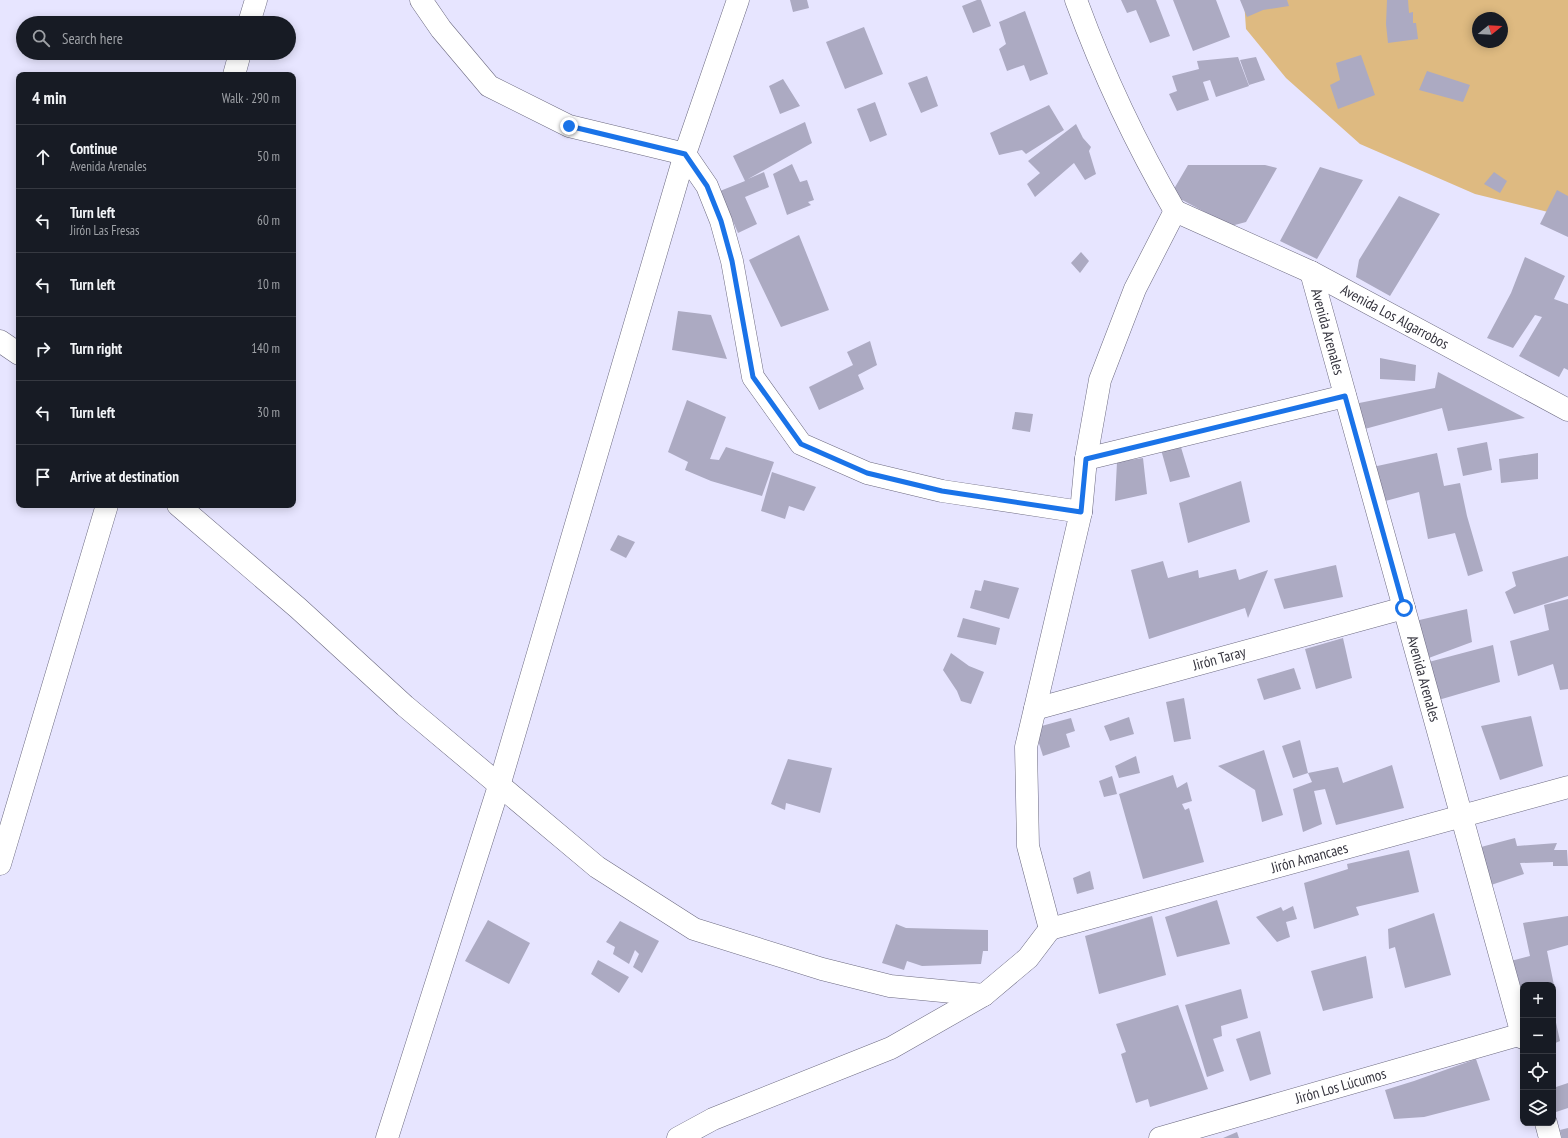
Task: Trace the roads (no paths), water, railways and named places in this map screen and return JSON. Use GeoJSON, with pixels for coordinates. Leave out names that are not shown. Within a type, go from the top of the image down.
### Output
{"type":"FeatureCollection","features":[{"type":"Feature","properties":{"kind":"street"},"geometry":{"type":"LineString","coordinates":[[251,16],[256,0]]}},
{"type":"Feature","properties":{"kind":"street"},"geometry":{"type":"LineString","coordinates":[[421,0],[440,29],[489,86],[569,126],[685,154],[707,186],[721,221],[732,261],[753,377],[801,444],[867,473],[942,491],[1081,512]]}},
{"type":"Feature","properties":{"kind":"street"},"geometry":{"type":"LineString","coordinates":[[387,1138],[498,786],[685,154],[738,0]]}},
{"type":"Feature","properties":{"kind":"street"},"geometry":{"type":"LineString","coordinates":[[678,1138],[713,1119],[891,1048],[984,995],[1028,958],[1050,929],[1028,846],[1026,748],[1081,512],[1086,459],[1100,380],[1135,289],[1175,211],[1149,167],[1097,58],[1076,0]]}},
{"type":"Feature","properties":{"kind":"street"},"geometry":{"type":"LineString","coordinates":[[235,72],[238,60]]}},
{"type":"Feature","properties":{"kind":"street","name":"Avenida Los Algarrobos"},"geometry":{"type":"LineString","coordinates":[[1175,211],[1311,272],[1567,412]]}},
{"type":"Feature","properties":{"kind":"street","name":"Avenida Arenales"},"geometry":{"type":"LineString","coordinates":[[1311,272],[1520,1025]]}},
{"type":"Feature","properties":{"kind":"street"},"geometry":{"type":"LineString","coordinates":[[0,341],[16,352]]}},
{"type":"Feature","properties":{"kind":"street"},"geometry":{"type":"LineString","coordinates":[[1086,459],[1345,396]]}},
{"type":"Feature","properties":{"kind":"street"},"geometry":{"type":"LineString","coordinates":[[0,864],[106,508]]}},
{"type":"Feature","properties":{"kind":"street"},"geometry":{"type":"LineString","coordinates":[[181,508],[498,786],[597,867],[694,929],[822,968],[890,986],[984,995]]}},
{"type":"Feature","properties":{"kind":"street","name":"Jirón Taray"},"geometry":{"type":"LineString","coordinates":[[1035,709],[1404,608]]}},
{"type":"Feature","properties":{"kind":"street","name":"Jirón Amancaes"},"geometry":{"type":"LineString","coordinates":[[1050,929],[1568,787]]}},
{"type":"Feature","properties":{"kind":"street","name":"Jirón Los Lúcumos"},"geometry":{"type":"LineString","coordinates":[[1160,1138],[1520,1037]]}},
{"type":"Feature","properties":{"kind":"street"},"geometry":{"type":"LineString","coordinates":[[1547,1126],[1550,1138]]}}]}
